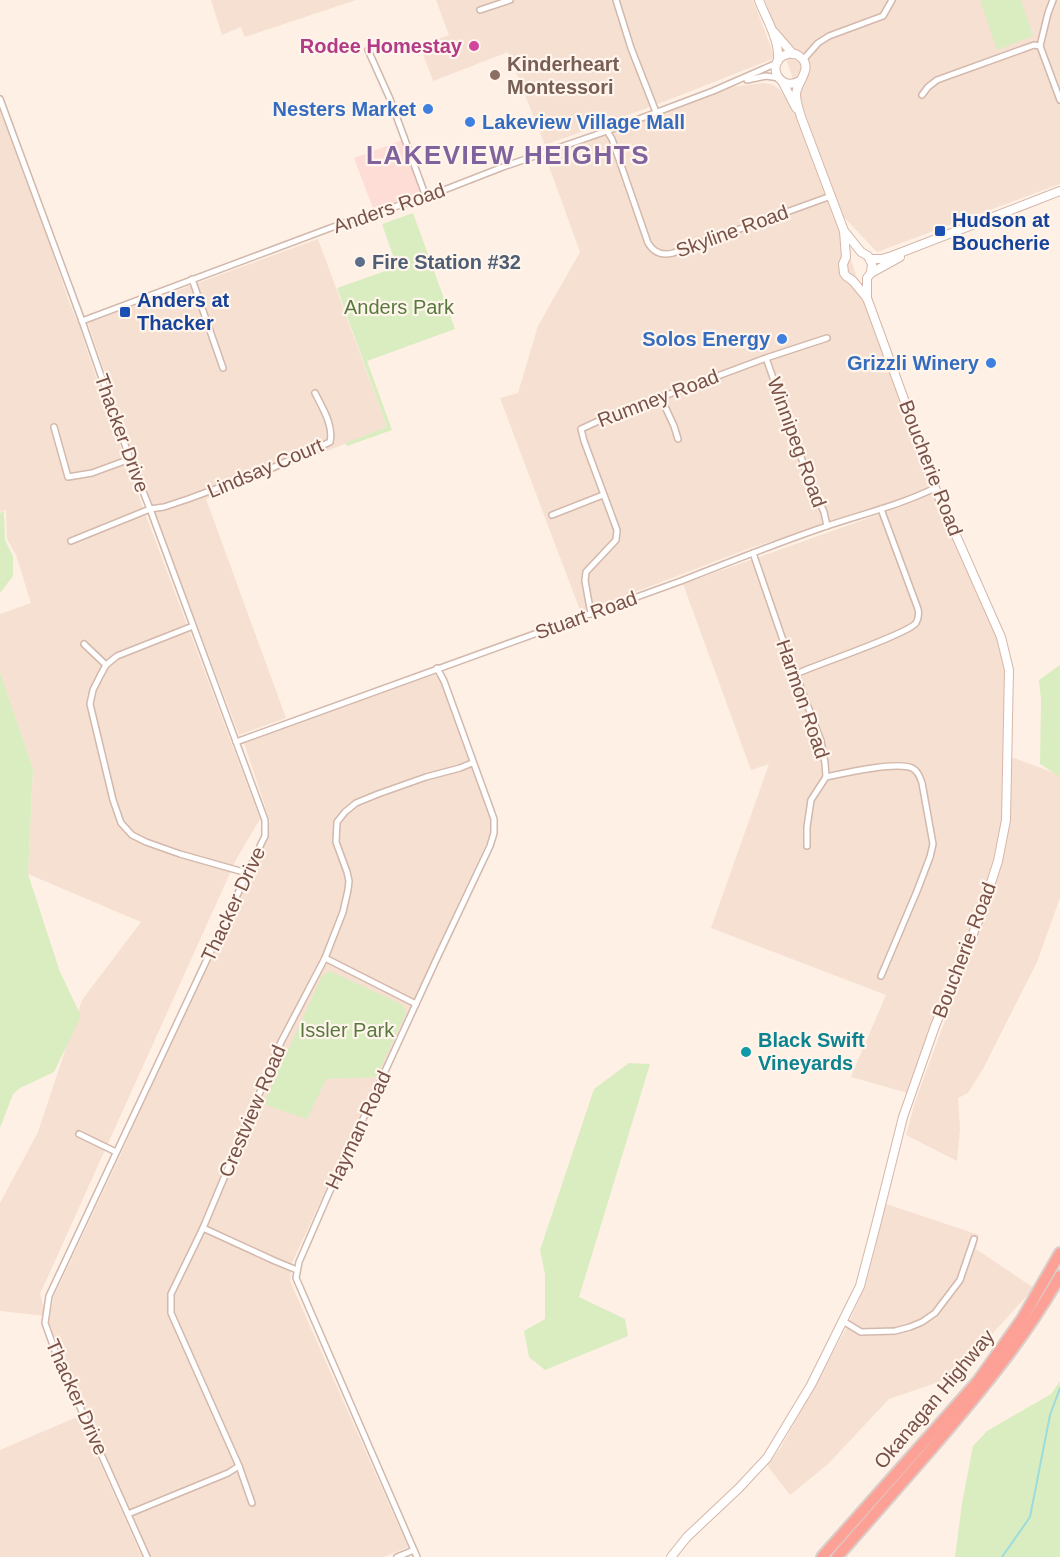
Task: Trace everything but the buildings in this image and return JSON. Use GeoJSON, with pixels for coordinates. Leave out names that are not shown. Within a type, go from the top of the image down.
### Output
{"type":"FeatureCollection","features":[{"type":"Feature","properties":{"kind":"highway","name":"Okanagan Highway"},"geometry":{"type":"LineString","coordinates":[[822,1557],[978,1381],[1022,1320],[1060,1253]]}},
{"type":"Feature","properties":{"kind":"highway","name":"Okanagan Highway"},"geometry":{"type":"LineString","coordinates":[[837,1557],[980,1392],[1049,1296],[1060,1276]]}},
{"type":"Feature","properties":{"kind":"main road"},"geometry":{"type":"LineString","coordinates":[[759,0],[779,54],[776,71],[781,80],[791,84],[800,81],[806,71],[803,60],[793,54],[771,28]]}},
{"type":"Feature","properties":{"kind":"main road"},"geometry":{"type":"LineString","coordinates":[[777,62],[786,54],[793,54]]}},
{"type":"Feature","properties":{"kind":"main road","name":"Boucherie Road"},"geometry":{"type":"LineString","coordinates":[[781,80],[801,117]]}},
{"type":"Feature","properties":{"kind":"main road","name":"Boucherie Road"},"geometry":{"type":"LineString","coordinates":[[671,1557],[687,1537],[767,1458],[811,1385],[860,1286],[903,1117],[935,1026],[981,914],[998,861],[1006,820],[1009,670],[1002,637],[935,488],[867,298],[843,270],[843,261],[846,257],[844,231],[801,117],[796,95],[800,81]]}},
{"type":"Feature","properties":{"kind":"main road"},"geometry":{"type":"LineString","coordinates":[[870,259],[892,256],[1060,191]]}},
{"type":"Feature","properties":{"kind":"main road"},"geometry":{"type":"LineString","coordinates":[[852,281],[861,281],[894,260],[961,229]]}},
{"type":"Feature","properties":{"kind":"main road","name":"Boucherie Road"},"geometry":{"type":"LineString","coordinates":[[844,231],[872,264],[867,298]]}},
{"type":"Feature","properties":{"kind":"main road"},"geometry":{"type":"LineString","coordinates":[[846,257],[853,252],[861,252]]}},
{"type":"Feature","properties":{"kind":"street"},"geometry":{"type":"LineString","coordinates":[[480,10],[510,0]]}},
{"type":"Feature","properties":{"kind":"street"},"geometry":{"type":"LineString","coordinates":[[616,0],[656,112]]}},
{"type":"Feature","properties":{"kind":"street"},"geometry":{"type":"LineString","coordinates":[[803,60],[818,43],[829,36],[883,16],[892,0]]}},
{"type":"Feature","properties":{"kind":"street"},"geometry":{"type":"LineString","coordinates":[[1053,0],[1040,46],[1060,100]]}},
{"type":"Feature","properties":{"kind":"street"},"geometry":{"type":"LineString","coordinates":[[922,95],[937,80],[1034,45],[1040,46]]}},
{"type":"Feature","properties":{"kind":"street"},"geometry":{"type":"LineString","coordinates":[[368,50],[390,99],[426,197]]}},
{"type":"Feature","properties":{"kind":"street","name":"Anders Road"},"geometry":{"type":"LineString","coordinates":[[82,321],[349,221],[426,197],[503,167],[608,131],[777,62]]}},
{"type":"Feature","properties":{"kind":"street","name":"Anders Road"},"geometry":{"type":"LineString","coordinates":[[730,83],[766,76],[781,80]]}},
{"type":"Feature","properties":{"kind":"street","name":"Thacker Drive"},"geometry":{"type":"LineString","coordinates":[[0,99],[130,459],[265,820],[264,836],[49,1296],[45,1323],[55,1351],[147,1557]]}},
{"type":"Feature","properties":{"kind":"street","name":"Skyline Road"},"geometry":{"type":"LineString","coordinates":[[608,131],[648,243],[660,254],[673,253],[831,196]]}},
{"type":"Feature","properties":{"kind":"street"},"geometry":{"type":"LineString","coordinates":[[192,279],[223,368]]}},
{"type":"Feature","properties":{"kind":"street","name":"Rumney Road"},"geometry":{"type":"LineString","coordinates":[[591,614],[585,581],[586,573],[616,540],[616,530],[581,429],[766,358],[827,338]]}},
{"type":"Feature","properties":{"kind":"street","name":"Winnipeg Road"},"geometry":{"type":"LineString","coordinates":[[766,358],[807,474],[824,512],[827,526]]}},
{"type":"Feature","properties":{"kind":"street","name":"Lindsay Court"},"geometry":{"type":"LineString","coordinates":[[150,509],[164,507],[222,487],[330,442],[332,435],[328,420],[315,393]]}},
{"type":"Feature","properties":{"kind":"street"},"geometry":{"type":"LineString","coordinates":[[661,398],[678,440]]}},
{"type":"Feature","properties":{"kind":"street"},"geometry":{"type":"LineString","coordinates":[[54,427],[68,477],[79,476],[130,459]]}},
{"type":"Feature","properties":{"kind":"street","name":"Stuart Road"},"geometry":{"type":"LineString","coordinates":[[236,742],[681,581],[753,552],[910,500],[935,488]]}},
{"type":"Feature","properties":{"kind":"street"},"geometry":{"type":"LineString","coordinates":[[552,515],[603,495]]}},
{"type":"Feature","properties":{"kind":"street"},"geometry":{"type":"LineString","coordinates":[[71,541],[150,509]]}},
{"type":"Feature","properties":{"kind":"street"},"geometry":{"type":"LineString","coordinates":[[796,674],[916,624],[918,609],[881,509]]}},
{"type":"Feature","properties":{"kind":"street","name":"Harmon Road"},"geometry":{"type":"LineString","coordinates":[[753,552],[821,741],[826,777],[811,800],[807,846]]}},
{"type":"Feature","properties":{"kind":"street"},"geometry":{"type":"LineString","coordinates":[[194,626],[117,656],[106,665],[93,690],[90,705],[113,800],[121,823],[132,835],[180,854],[247,873]]}},
{"type":"Feature","properties":{"kind":"street"},"geometry":{"type":"LineString","coordinates":[[84,644],[106,665]]}},
{"type":"Feature","properties":{"kind":"street","name":"Hayman Road"},"geometry":{"type":"LineString","coordinates":[[297,1270],[329,1193],[494,833],[494,819],[444,681],[437,668]]}},
{"type":"Feature","properties":{"kind":"street","name":"Crestview Road"},"geometry":{"type":"LineString","coordinates":[[252,1503],[239,1466],[171,1313],[171,1294],[203,1228],[281,1042],[326,958],[343,912],[348,890],[347,873],[336,842],[337,822],[356,803],[472,763]]}},
{"type":"Feature","properties":{"kind":"street"},"geometry":{"type":"LineString","coordinates":[[826,777],[890,765],[911,768],[920,775],[933,844],[917,891],[881,976]]}},
{"type":"Feature","properties":{"kind":"street"},"geometry":{"type":"LineString","coordinates":[[326,958],[416,1004]]}},
{"type":"Feature","properties":{"kind":"street"},"geometry":{"type":"LineString","coordinates":[[79,1134],[116,1152]]}},
{"type":"Feature","properties":{"kind":"street"},"geometry":{"type":"LineString","coordinates":[[203,1228],[297,1270],[296,1278],[417,1557]]}},
{"type":"Feature","properties":{"kind":"street"},"geometry":{"type":"LineString","coordinates":[[843,1320],[861,1332],[895,1331],[922,1322],[935,1313],[960,1280],[974,1239]]}},
{"type":"Feature","properties":{"kind":"street"},"geometry":{"type":"LineString","coordinates":[[128,1514],[228,1473],[239,1466]]}},
{"type":"Feature","properties":{"kind":"street"},"geometry":{"type":"LineString","coordinates":[[397,1557],[414,1550]]}},
{"type":"Feature","properties":{"kind":"shaded area"},"geometry":{"type":"Polygon","coordinates":[[[211,0],[356,0],[245,37],[241,27],[222,35],[211,0]]]}},
{"type":"Feature","properties":{"kind":"shaded area"},"geometry":{"type":"Polygon","coordinates":[[[436,0],[753,0],[775,58],[545,145],[508,52],[433,81],[420,46],[449,35],[436,0]]]}},
{"type":"Feature","properties":{"kind":"shaded area"},"geometry":{"type":"Polygon","coordinates":[[[765,0],[1060,0],[1060,184],[877,252],[841,214],[765,0]]]}},
{"type":"Feature","properties":{"kind":"shaded area"},"geometry":{"type":"Polygon","coordinates":[[[765,83],[774,85],[780,90],[799,120],[845,243],[930,486],[914,498],[750,548],[581,613],[500,398],[518,393],[538,326],[580,252],[546,158],[728,87],[765,83]]]}},
{"type":"Feature","properties":{"kind":"shaded area"},"geometry":{"type":"Polygon","coordinates":[[[0,94],[69,302],[127,465],[260,819],[236,860],[40,1294],[46,1316],[0,1311],[0,1203],[38,1132],[82,1000],[141,922],[28,874],[33,769],[0,672],[0,614],[31,603],[16,555],[7,539],[6,510],[0,512],[0,94]]]}},
{"type":"Feature","properties":{"kind":"shaded area"},"geometry":{"type":"Polygon","coordinates":[[[403,140],[423,195],[374,211],[354,158],[403,140]]]}},
{"type":"Feature","properties":{"kind":"shaded area"},"geometry":{"type":"Polygon","coordinates":[[[318,239],[387,427],[206,499],[286,718],[239,735],[134,459],[88,323],[318,239]]]}},
{"type":"Feature","properties":{"kind":"shaded area"},"geometry":{"type":"Polygon","coordinates":[[[933,493],[997,635],[1005,672],[1002,818],[979,907],[908,1093],[851,1077],[886,995],[711,928],[769,764],[751,770],[683,584],[911,503],[933,493]]]}},
{"type":"Feature","properties":{"kind":"shaded area"},"geometry":{"type":"Polygon","coordinates":[[[435,674],[441,683],[490,818],[491,833],[292,1263],[290,1281],[408,1547],[384,1557],[151,1557],[60,1352],[49,1322],[54,1296],[120,1156],[270,821],[244,743],[435,674]]]}},
{"type":"Feature","properties":{"kind":"shaded area"},"geometry":{"type":"Polygon","coordinates":[[[1010,758],[1060,775],[1060,898],[1037,962],[984,1067],[968,1093],[958,1098],[960,1130],[957,1161],[906,1135],[916,1099],[984,915],[1001,861],[1010,820],[1010,758]]]}},
{"type":"Feature","properties":{"kind":"shaded area"},"geometry":{"type":"Polygon","coordinates":[[[886,1204],[979,1235],[976,1249],[1034,1288],[953,1377],[889,1399],[828,1464],[790,1495],[767,1465],[780,1449],[847,1327],[866,1284],[886,1204]]]}},
{"type":"Feature","properties":{"kind":"shaded area"},"geometry":{"type":"Polygon","coordinates":[[[79,1416],[142,1557],[0,1557],[0,1450],[79,1416]]]}},
{"type":"Feature","properties":{"kind":"green space"},"geometry":{"type":"Polygon","coordinates":[[[980,0],[1021,0],[1033,36],[997,50],[980,0]]]}},
{"type":"Feature","properties":{"kind":"green space","name":"Anders Park"},"geometry":{"type":"Polygon","coordinates":[[[413,213],[455,329],[367,361],[392,430],[347,446],[345,443],[387,427],[337,288],[397,267],[382,224],[413,213]]]}},
{"type":"Feature","properties":{"kind":"green space"},"geometry":{"type":"Polygon","coordinates":[[[4,511],[5,540],[13,556],[13,576],[0,593],[0,513],[4,511]]]}},
{"type":"Feature","properties":{"kind":"green space"},"geometry":{"type":"Polygon","coordinates":[[[1060,665],[1060,777],[1040,764],[1039,680],[1060,665]]]}},
{"type":"Feature","properties":{"kind":"green space"},"geometry":{"type":"Polygon","coordinates":[[[0,672],[33,769],[28,874],[60,972],[81,1016],[54,1072],[20,1088],[13,1094],[0,1128],[0,672]]]}},
{"type":"Feature","properties":{"kind":"green space","name":"Issler Park"},"geometry":{"type":"Polygon","coordinates":[[[330,971],[403,1005],[406,1013],[376,1077],[326,1079],[307,1119],[263,1104],[322,976],[330,971]]]}},
{"type":"Feature","properties":{"kind":"green space"},"geometry":{"type":"Polygon","coordinates":[[[629,1063],[650,1064],[579,1297],[625,1319],[628,1336],[545,1370],[529,1357],[524,1331],[545,1319],[545,1274],[540,1250],[594,1089],[629,1063]]]}},
{"type":"Feature","properties":{"kind":"green space"},"geometry":{"type":"Polygon","coordinates":[[[1060,1381],[1060,1557],[955,1557],[973,1446],[987,1431],[1051,1394],[1060,1381]]]}},
{"type":"Feature","properties":{"kind":"waterway"},"geometry":{"type":"LineString","coordinates":[[1002,1557],[1030,1517],[1050,1415],[1060,1388]]}},
{"type":"Feature","properties":{"kind":"place","name":"Rodee Homestay"},"geometry":{"type":"Point","coordinates":[474,46]}},
{"type":"Feature","properties":{"kind":"place","name":"Kinderheart Montessori"},"geometry":{"type":"Point","coordinates":[495,75]}},
{"type":"Feature","properties":{"kind":"place","name":"Nesters Market"},"geometry":{"type":"Point","coordinates":[428,109]}},
{"type":"Feature","properties":{"kind":"place","name":"Lakeview Village Mall"},"geometry":{"type":"Point","coordinates":[470,122]}},
{"type":"Feature","properties":{"kind":"place","name":"Hudson at Boucherie"},"geometry":{"type":"Point","coordinates":[940,231]}},
{"type":"Feature","properties":{"kind":"place","name":"Fire Station #32"},"geometry":{"type":"Point","coordinates":[360,262]}},
{"type":"Feature","properties":{"kind":"place","name":"Anders at Thacker"},"geometry":{"type":"Point","coordinates":[125,312]}},
{"type":"Feature","properties":{"kind":"place","name":"Solos Energy"},"geometry":{"type":"Point","coordinates":[782,339]}},
{"type":"Feature","properties":{"kind":"place","name":"Grizzli Winery"},"geometry":{"type":"Point","coordinates":[991,363]}},
{"type":"Feature","properties":{"kind":"place","name":"Black Swift Vineyards"},"geometry":{"type":"Point","coordinates":[746,1052]}},
{"type":"Feature","properties":{"kind":"district","name":"LAKEVIEW HEIGHTS"},"geometry":{"type":"Point","coordinates":[508,155]}}]}
